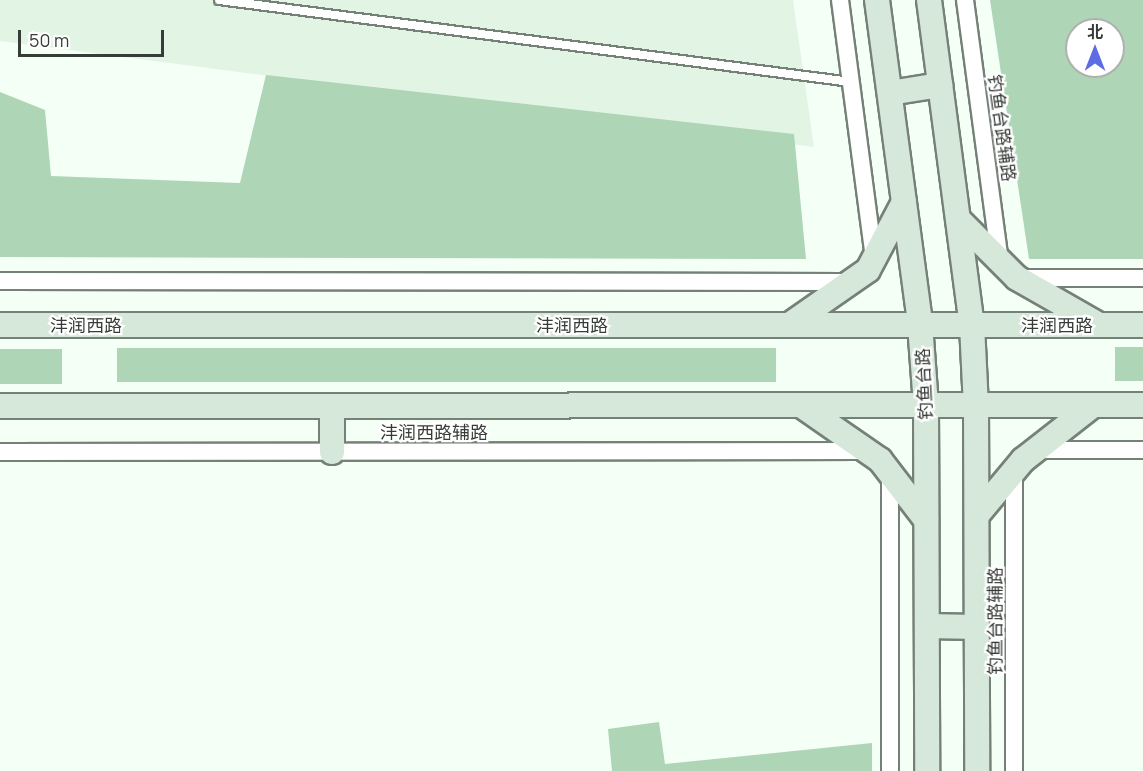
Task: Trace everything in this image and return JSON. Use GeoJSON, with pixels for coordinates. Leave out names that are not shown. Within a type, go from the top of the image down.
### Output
{"type":"FeatureCollection","features":[{"type":"Feature","properties":{"kind":"main road","name":"钓鱼台路"},"geometry":{"type":"LineString","coordinates":[[877,0],[920,324],[927,406],[927,771]]}},
{"type":"Feature","properties":{"kind":"main road"},"geometry":{"type":"LineString","coordinates":[[929,0],[972,325],[976,406],[977,771]]}},
{"type":"Feature","properties":{"kind":"main road"},"geometry":{"type":"LineString","coordinates":[[933,37],[943,0]]}},
{"type":"Feature","properties":{"kind":"main road"},"geometry":{"type":"LineString","coordinates":[[890,93],[940,86]]}},
{"type":"Feature","properties":{"kind":"main road"},"geometry":{"type":"LineString","coordinates":[[789,325],[868,270],[904,202]]}},
{"type":"Feature","properties":{"kind":"main road"},"geometry":{"type":"LineString","coordinates":[[958,219],[1017,278],[1098,325]]}},
{"type":"Feature","properties":{"kind":"main road","name":"沣润西路"},"geometry":{"type":"LineString","coordinates":[[0,325],[1143,325]]}},
{"type":"Feature","properties":{"kind":"main road"},"geometry":{"type":"LineString","coordinates":[[976,515],[1035,450],[1092,405]]}},
{"type":"Feature","properties":{"kind":"main road"},"geometry":{"type":"LineString","coordinates":[[0,406],[1143,405]]}},
{"type":"Feature","properties":{"kind":"main road"},"geometry":{"type":"LineString","coordinates":[[332,406],[332,452]]}},
{"type":"Feature","properties":{"kind":"main road"},"geometry":{"type":"LineString","coordinates":[[802,406],[868,451],[890,472],[927,520]]}},
{"type":"Feature","properties":{"kind":"main road"},"geometry":{"type":"LineString","coordinates":[[927,626],[977,627]]}},
{"type":"Feature","properties":{"kind":"street"},"geometry":{"type":"LineString","coordinates":[[840,0],[874,258]]}},
{"type":"Feature","properties":{"kind":"street","name":"钓鱼台路辅路"},"geometry":{"type":"LineString","coordinates":[[965,0],[1000,261]]}},
{"type":"Feature","properties":{"kind":"street"},"geometry":{"type":"LineString","coordinates":[[1017,278],[1143,278]]}},
{"type":"Feature","properties":{"kind":"street"},"geometry":{"type":"LineString","coordinates":[[0,282],[850,282]]}},
{"type":"Feature","properties":{"kind":"street"},"geometry":{"type":"LineString","coordinates":[[1035,450],[1143,450]]}},
{"type":"Feature","properties":{"kind":"street","name":"沣润西路辅路"},"geometry":{"type":"LineString","coordinates":[[0,452],[868,451]]}},
{"type":"Feature","properties":{"kind":"street","name":"钓鱼台路辅路"},"geometry":{"type":"LineString","coordinates":[[1014,471],[1014,771]]}},
{"type":"Feature","properties":{"kind":"street"},"geometry":{"type":"LineString","coordinates":[[890,472],[890,771]]}},
{"type":"Feature","properties":{"kind":"lane"},"geometry":{"type":"LineString","coordinates":[[219,0],[851,82]]}},
{"type":"Feature","properties":{"kind":"shaded area"},"geometry":{"type":"Polygon","coordinates":[[[0,0],[793,0],[814,147],[0,41],[0,0]]]}},
{"type":"Feature","properties":{"kind":"green space"},"geometry":{"type":"Polygon","coordinates":[[[990,0],[1143,0],[1143,259],[1029,259],[990,0]]]}},
{"type":"Feature","properties":{"kind":"green space"},"geometry":{"type":"Polygon","coordinates":[[[266,75],[794,134],[806,259],[0,257],[0,92],[45,110],[51,176],[240,183],[266,75]]]}},
{"type":"Feature","properties":{"kind":"green space"},"geometry":{"type":"Polygon","coordinates":[[[1115,347],[1143,347],[1143,381],[1115,381],[1115,347]]]}},
{"type":"Feature","properties":{"kind":"green space"},"geometry":{"type":"Polygon","coordinates":[[[117,348],[776,348],[776,382],[117,382],[117,348]]]}},
{"type":"Feature","properties":{"kind":"green space"},"geometry":{"type":"Polygon","coordinates":[[[0,349],[62,349],[62,384],[0,384],[0,349]]]}},
{"type":"Feature","properties":{"kind":"green space"},"geometry":{"type":"Polygon","coordinates":[[[659,722],[665,764],[872,743],[872,771],[612,771],[608,729],[659,722]]]}}]}
